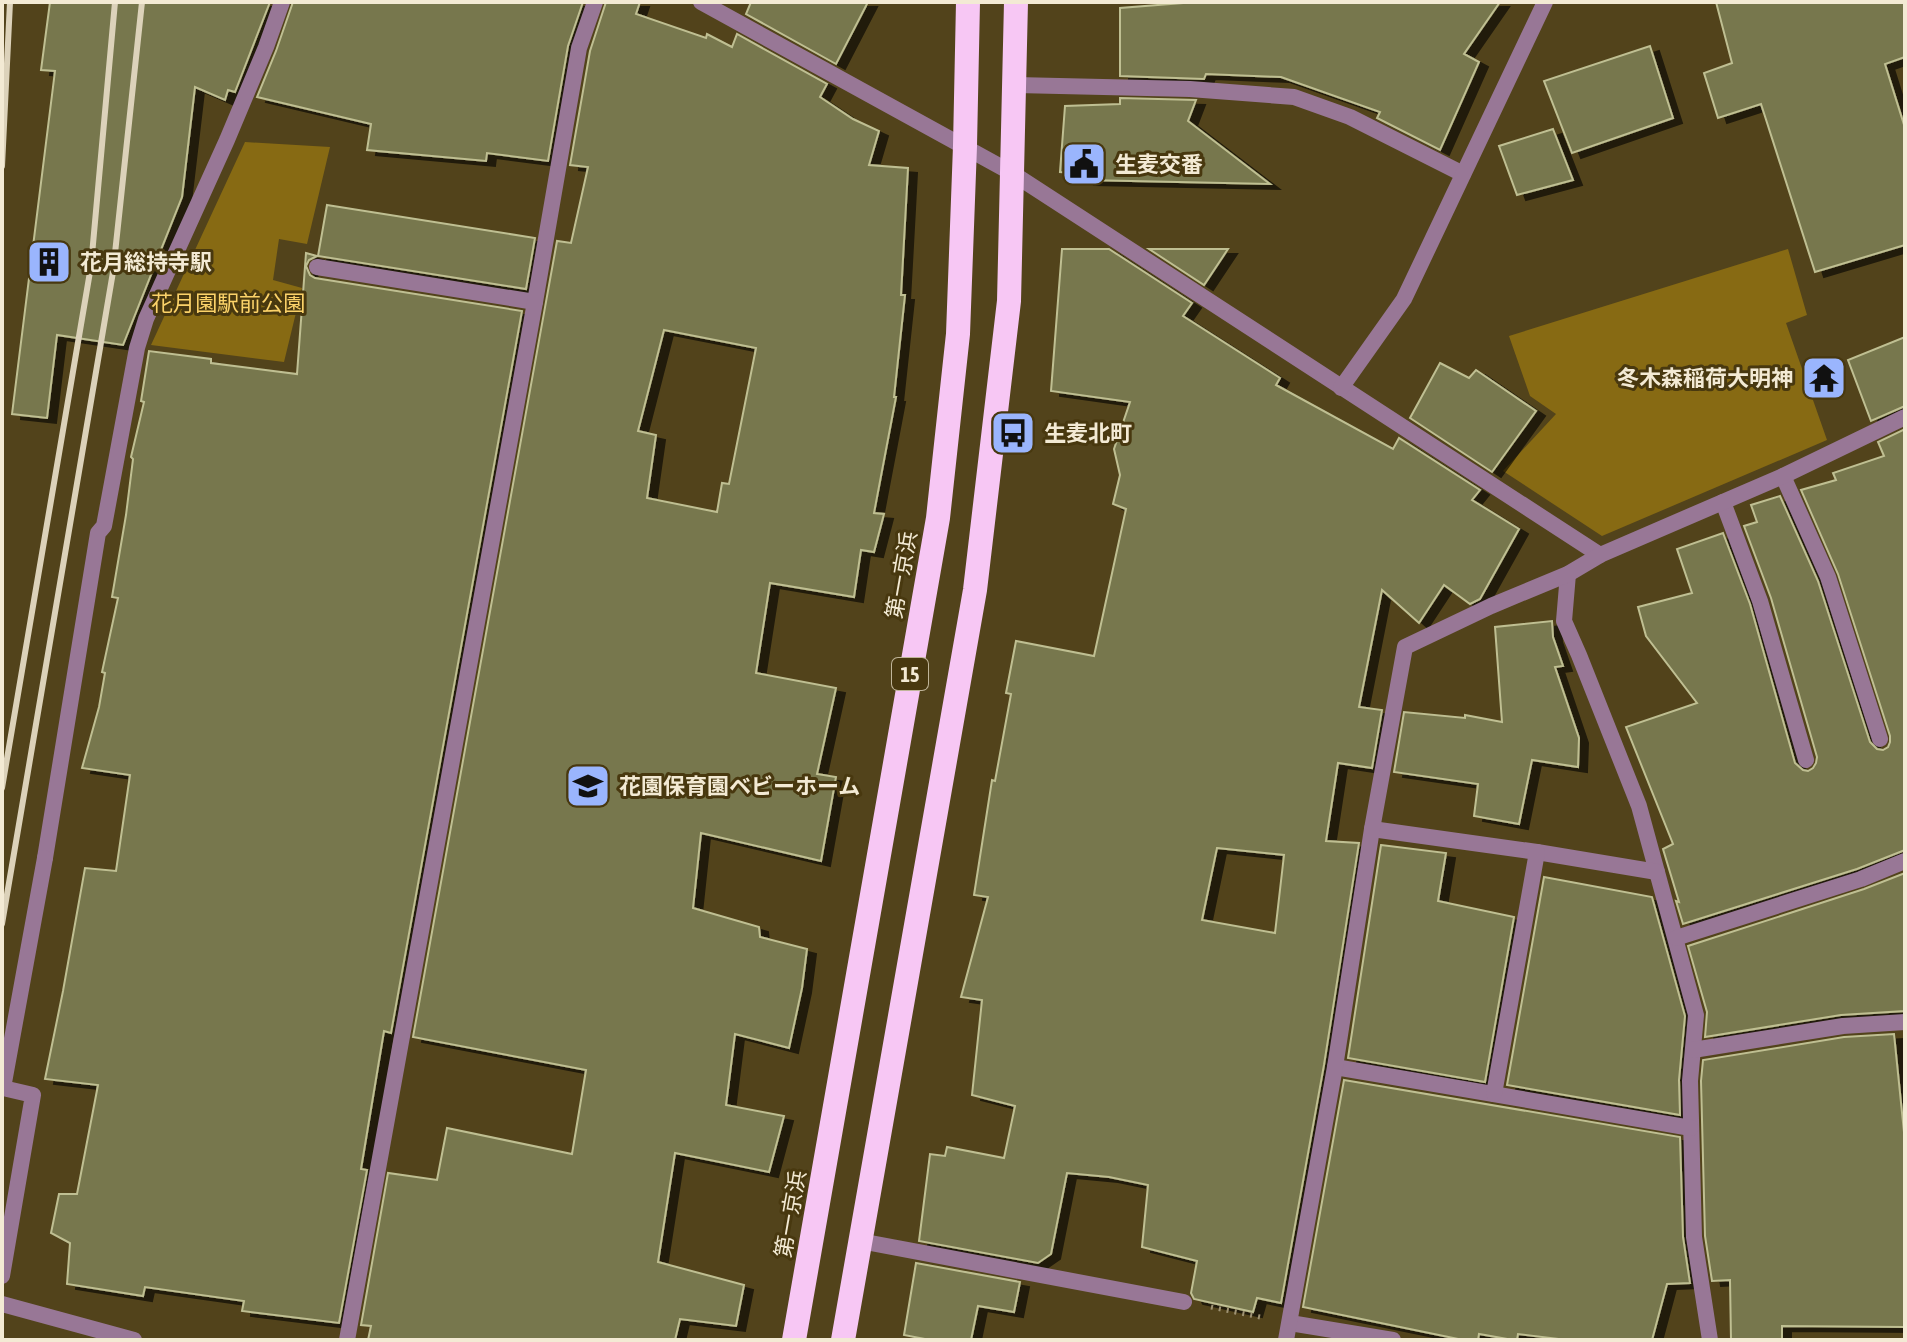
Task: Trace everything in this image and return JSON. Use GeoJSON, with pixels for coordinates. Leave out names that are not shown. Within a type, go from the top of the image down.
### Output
{"type":"FeatureCollection","features":[{"type":"Feature","properties":{"kind":"highway","name":"第一京浜"},"geometry":{"type":"LineString","coordinates":[[794,1340],[938,518],[958,334],[968,2]]}},
{"type":"Feature","properties":{"kind":"highway","name":"15"},"geometry":{"type":"LineString","coordinates":[[843,1340],[975,590],[1009,301],[1016,2]]}},
{"type":"Feature","properties":{"kind":"street"},"geometry":{"type":"LineString","coordinates":[[2,1276],[33,1095],[3,1088],[45,858],[98,533],[104,526],[137,348],[158,289],[227,140],[282,2]]}},
{"type":"Feature","properties":{"kind":"street"},"geometry":{"type":"LineString","coordinates":[[347,1340],[579,48],[595,2]]}},
{"type":"Feature","properties":{"kind":"street"},"geometry":{"type":"LineString","coordinates":[[701,2],[1012,173],[1600,555]]}},
{"type":"Feature","properties":{"kind":"street"},"geometry":{"type":"LineString","coordinates":[[1341,388],[1404,299],[1545,2]]}},
{"type":"Feature","properties":{"kind":"street"},"geometry":{"type":"LineString","coordinates":[[1015,85],[1190,89],[1294,97],[1350,117],[1463,174]]}},
{"type":"Feature","properties":{"kind":"street"},"geometry":{"type":"LineString","coordinates":[[317,267],[535,302]]}},
{"type":"Feature","properties":{"kind":"street"},"geometry":{"type":"LineString","coordinates":[[1286,1340],[1405,647],[1568,574],[1600,555],[1783,476],[1905,417]]}},
{"type":"Feature","properties":{"kind":"street"},"geometry":{"type":"LineString","coordinates":[[1783,476],[1828,577],[1880,739]]}},
{"type":"Feature","properties":{"kind":"street"},"geometry":{"type":"LineString","coordinates":[[1723,502],[1760,601],[1806,760]]}},
{"type":"Feature","properties":{"kind":"street"},"geometry":{"type":"LineString","coordinates":[[1568,574],[1564,621],[1639,806],[1696,1015],[1690,1081],[1694,1237],[1710,1340]]}},
{"type":"Feature","properties":{"kind":"street"},"geometry":{"type":"LineString","coordinates":[[1372,829],[1657,872]]}},
{"type":"Feature","properties":{"kind":"street"},"geometry":{"type":"LineString","coordinates":[[1494,1094],[1537,852]]}},
{"type":"Feature","properties":{"kind":"street"},"geometry":{"type":"LineString","coordinates":[[1676,938],[1861,879],[1905,861]]}},
{"type":"Feature","properties":{"kind":"street"},"geometry":{"type":"LineString","coordinates":[[1693,1050],[1843,1026],[1905,1022]]}},
{"type":"Feature","properties":{"kind":"street"},"geometry":{"type":"LineString","coordinates":[[1335,1067],[1691,1128]]}},
{"type":"Feature","properties":{"kind":"street"},"geometry":{"type":"LineString","coordinates":[[860,1241],[1184,1302]]}},
{"type":"Feature","properties":{"kind":"street"},"geometry":{"type":"LineString","coordinates":[[2,1304],[134,1340]]}},
{"type":"Feature","properties":{"kind":"street"},"geometry":{"type":"LineString","coordinates":[[1290,1323],[1393,1340]]}},
{"type":"Feature","properties":{"kind":"path"},"geometry":{"type":"LineString","coordinates":[[1184,1302],[1270,1319]]}},
{"type":"Feature","properties":{"kind":"green space","name":"花月園駅前公園"},"geometry":{"type":"Polygon","coordinates":[[[245,142],[330,147],[307,244],[279,239],[273,280],[302,288],[284,362],[151,345],[245,142]]]}},
{"type":"Feature","properties":{"kind":"green space"},"geometry":{"type":"Polygon","coordinates":[[[1788,249],[1807,315],[1786,323],[1827,440],[1602,536],[1503,471],[1556,414],[1530,396],[1509,336],[1788,249]]]}},
{"type":"Feature","properties":{"kind":"building","name":"花月総持寺駅"},"geometry":{"type":"Polygon","coordinates":[[[50,2],[270,2],[235,92],[228,90],[225,100],[195,87],[182,197],[123,345],[57,335],[47,418],[12,414],[55,71],[41,70],[50,2]]]}},
{"type":"Feature","properties":{"kind":"building"},"geometry":{"type":"Polygon","coordinates":[[[293,2],[583,2],[568,46],[548,161],[487,153],[486,161],[367,150],[371,124],[257,97],[293,2]]]}},
{"type":"Feature","properties":{"kind":"building"},"geometry":{"type":"Polygon","coordinates":[[[606,2],[640,2],[636,14],[706,38],[707,34],[732,47],[737,34],[827,84],[820,97],[853,119],[879,131],[869,165],[908,168],[901,295],[905,295],[896,397],[874,513],[884,514],[874,552],[861,550],[854,597],[770,583],[756,673],[836,688],[817,774],[836,777],[821,861],[701,833],[693,908],[759,927],[760,937],[807,949],[789,1048],[735,1034],[726,1105],[784,1116],[769,1172],[675,1153],[658,1262],[744,1285],[736,1326],[680,1319],[675,1340],[368,1340],[371,1326],[361,1325],[388,1173],[437,1180],[447,1128],[572,1154],[586,1070],[413,1037],[557,241],[571,243],[588,167],[570,165],[590,51],[606,2]],[[664,330],[638,431],[656,435],[647,498],[717,512],[722,483],[729,484],[756,348],[664,330]]]}},
{"type":"Feature","properties":{"kind":"building"},"geometry":{"type":"Polygon","coordinates":[[[751,2],[868,2],[836,64],[746,14],[751,2]]]}},
{"type":"Feature","properties":{"kind":"building"},"geometry":{"type":"Polygon","coordinates":[[[1196,2],[1500,2],[1464,54],[1479,62],[1440,150],[1377,118],[1380,112],[1281,77],[1206,74],[1204,79],[1120,76],[1120,8],[1196,2]]]}},
{"type":"Feature","properties":{"kind":"building"},"geometry":{"type":"Polygon","coordinates":[[[1716,2],[1905,2],[1905,57],[1885,64],[1905,128],[1905,245],[1815,272],[1761,104],[1718,118],[1704,73],[1732,63],[1716,2]]]}},
{"type":"Feature","properties":{"kind":"building"},"geometry":{"type":"Polygon","coordinates":[[[1650,46],[1673,118],[1572,153],[1544,81],[1650,46]]]}},
{"type":"Feature","properties":{"kind":"building"},"geometry":{"type":"Polygon","coordinates":[[[1120,98],[1196,100],[1188,121],[1270,184],[1085,180],[1086,174],[1060,172],[1065,106],[1120,104],[1120,98]]]}},
{"type":"Feature","properties":{"kind":"building"},"geometry":{"type":"Polygon","coordinates":[[[1553,129],[1573,180],[1517,195],[1499,146],[1553,129]]]}},
{"type":"Feature","properties":{"kind":"building"},"geometry":{"type":"Polygon","coordinates":[[[327,205],[535,238],[526,289],[318,256],[327,205]]]}},
{"type":"Feature","properties":{"kind":"building"},"geometry":{"type":"Polygon","coordinates":[[[1062,249],[1109,249],[1192,303],[1183,316],[1280,378],[1276,385],[1393,449],[1399,438],[1480,490],[1472,500],[1519,529],[1480,599],[1470,604],[1444,585],[1419,623],[1382,590],[1359,707],[1382,710],[1372,768],[1338,763],[1326,841],[1359,843],[1324,1065],[1281,1303],[1257,1298],[1253,1312],[1194,1299],[1191,1293],[1197,1261],[1142,1247],[1148,1185],[1067,1173],[1051,1254],[1038,1263],[919,1241],[930,1154],[945,1156],[947,1147],[1004,1158],[1015,1106],[972,1095],[982,1000],[961,997],[988,897],[974,895],[992,780],[995,781],[1011,694],[1006,693],[1016,641],[1094,656],[1126,509],[1113,504],[1120,475],[1114,449],[1130,402],[1051,391],[1062,249]],[[1217,848],[1202,920],[1275,933],[1284,855],[1217,848]]]}},
{"type":"Feature","properties":{"kind":"building"},"geometry":{"type":"Polygon","coordinates":[[[1149,249],[1228,249],[1204,285],[1149,249]]]}},
{"type":"Feature","properties":{"kind":"building"},"geometry":{"type":"Polygon","coordinates":[[[306,253],[317,256],[309,260],[306,266],[315,278],[522,311],[391,1033],[384,1031],[361,1169],[367,1170],[339,1323],[242,1311],[244,1301],[145,1287],[143,1296],[67,1284],[70,1243],[51,1233],[59,1194],[77,1194],[98,1085],[45,1079],[85,868],[116,871],[130,775],[82,768],[99,707],[105,673],[102,672],[118,598],[112,597],[126,515],[131,457],[144,402],[141,401],[149,351],[297,374],[306,253]]]}},
{"type":"Feature","properties":{"kind":"building"},"geometry":{"type":"Polygon","coordinates":[[[1905,337],[1905,406],[1871,421],[1848,360],[1905,337]]]}},
{"type":"Feature","properties":{"kind":"building"},"geometry":{"type":"Polygon","coordinates":[[[1440,363],[1469,378],[1476,370],[1536,411],[1492,472],[1410,418],[1440,363]]]}},
{"type":"Feature","properties":{"kind":"building"},"geometry":{"type":"Polygon","coordinates":[[[1905,429],[1905,850],[1857,869],[1683,924],[1663,849],[1673,844],[1626,727],[1697,703],[1646,636],[1638,607],[1692,593],[1677,549],[1723,533],[1750,604],[1795,763],[1803,770],[1813,768],[1817,757],[1771,598],[1744,526],[1757,522],[1751,505],[1780,496],[1818,581],[1870,742],[1877,749],[1888,747],[1890,736],[1838,574],[1801,490],[1836,480],[1833,473],[1884,456],[1878,442],[1905,429]]]}},
{"type":"Feature","properties":{"kind":"building"},"geometry":{"type":"Polygon","coordinates":[[[1552,621],[1553,637],[1563,666],[1555,667],[1579,738],[1578,767],[1532,760],[1519,824],[1474,816],[1478,784],[1394,772],[1404,712],[1465,718],[1465,715],[1502,722],[1495,627],[1552,621]]]}},
{"type":"Feature","properties":{"kind":"building"},"geometry":{"type":"Polygon","coordinates":[[[1381,845],[1446,853],[1438,901],[1514,917],[1485,1082],[1348,1058],[1381,845]]]}},
{"type":"Feature","properties":{"kind":"building"},"geometry":{"type":"Polygon","coordinates":[[[1905,873],[1905,1011],[1841,1015],[1705,1037],[1707,1012],[1688,946],[1905,873]]]}},
{"type":"Feature","properties":{"kind":"building"},"geometry":{"type":"Polygon","coordinates":[[[1544,877],[1652,897],[1685,1016],[1679,1080],[1680,1115],[1507,1085],[1544,877]]]}},
{"type":"Feature","properties":{"kind":"building"},"geometry":{"type":"Polygon","coordinates":[[[1894,1034],[1905,1142],[1905,1327],[1782,1326],[1782,1340],[1731,1340],[1730,1280],[1712,1281],[1705,1236],[1703,1060],[1844,1037],[1894,1034]]]}},
{"type":"Feature","properties":{"kind":"building"},"geometry":{"type":"Polygon","coordinates":[[[1344,1080],[1680,1137],[1683,1237],[1690,1283],[1667,1284],[1652,1340],[1567,1340],[1518,1334],[1517,1340],[1513,1340],[1479,1334],[1478,1340],[1463,1340],[1303,1307],[1344,1080]]]}},
{"type":"Feature","properties":{"kind":"building"},"geometry":{"type":"Polygon","coordinates":[[[916,1263],[1020,1282],[1014,1312],[978,1306],[971,1340],[930,1340],[904,1335],[916,1263]]]}},
{"type":"Feature","properties":{"kind":"railway"},"geometry":{"type":"LineString","coordinates":[[2,166],[10,2]]}},
{"type":"Feature","properties":{"kind":"railway"},"geometry":{"type":"LineString","coordinates":[[2,788],[91,266],[115,2]]}},
{"type":"Feature","properties":{"kind":"railway"},"geometry":{"type":"LineString","coordinates":[[2,924],[113,272],[142,2]]}},
{"type":"Feature","properties":{"kind":"place","name":"生麦交番"},"geometry":{"type":"Point","coordinates":[1084,164]}},
{"type":"Feature","properties":{"kind":"place","name":"花月総持寺駅"},"geometry":{"type":"Point","coordinates":[49,262]}},
{"type":"Feature","properties":{"kind":"place","name":"冬木森稲荷大明神"},"geometry":{"type":"Point","coordinates":[1824,378]}},
{"type":"Feature","properties":{"kind":"place","name":"生麦北町"},"geometry":{"type":"Point","coordinates":[1013,433]}},
{"type":"Feature","properties":{"kind":"place","name":"花園保育園ベビーホーム"},"geometry":{"type":"Point","coordinates":[588,786]}}]}
